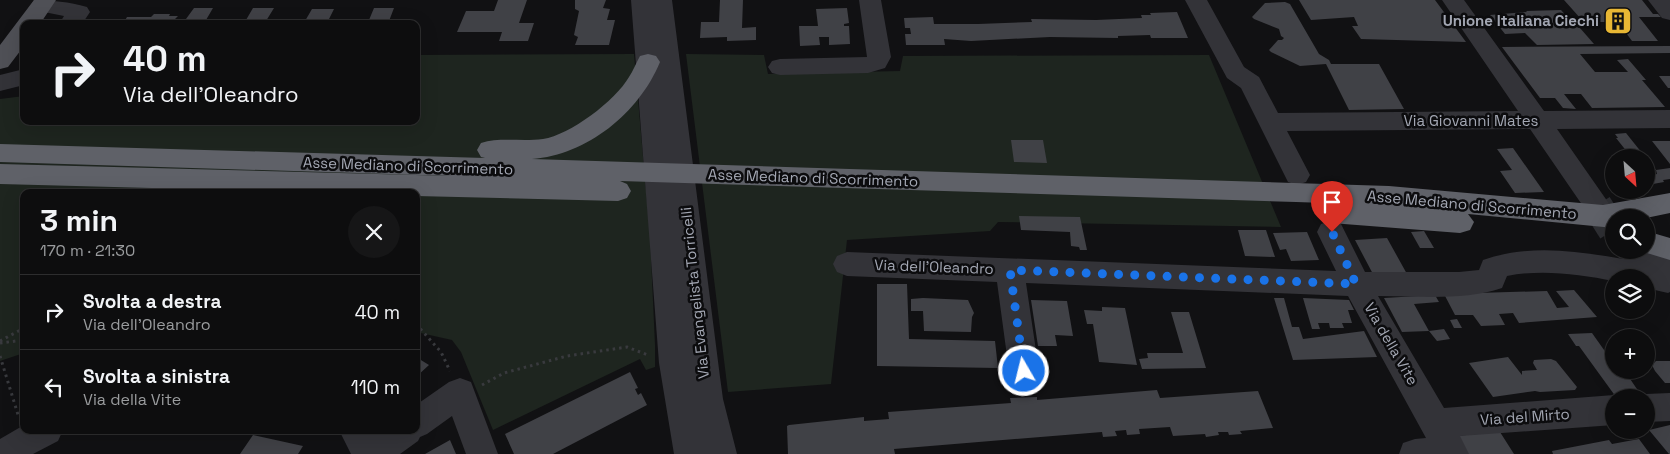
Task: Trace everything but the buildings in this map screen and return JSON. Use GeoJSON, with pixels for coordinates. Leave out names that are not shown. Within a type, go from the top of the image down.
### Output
{"type":"FeatureCollection","features":[{"type":"Feature","properties":{"kind":"highway"},"geometry":{"type":"LineString","coordinates":[[280,162],[342,149],[530,150],[559,145],[589,129],[632,91],[648,62]]}},
{"type":"Feature","properties":{"kind":"highway"},"geometry":{"type":"LineString","coordinates":[[0,141],[23,142],[53,165]]}},
{"type":"Feature","properties":{"kind":"highway","name":"Asse Mediano di Scorrimento"},"geometry":{"type":"LineString","coordinates":[[0,153],[53,165],[1313,210],[1604,212]]}},
{"type":"Feature","properties":{"kind":"highway","name":"Asse Mediano di Scorrimento"},"geometry":{"type":"LineString","coordinates":[[0,174],[53,165],[280,162],[1296,192],[1390,196],[1604,212]]}},
{"type":"Feature","properties":{"kind":"highway"},"geometry":{"type":"LineString","coordinates":[[0,181],[53,165]]}},
{"type":"Feature","properties":{"kind":"highway"},"geometry":{"type":"LineString","coordinates":[[1604,212],[1670,203]]}},
{"type":"Feature","properties":{"kind":"highway"},"geometry":{"type":"LineString","coordinates":[[1655,218],[1670,218]]}},
{"type":"Feature","properties":{"kind":"highway"},"geometry":{"type":"LineString","coordinates":[[1655,236],[1670,236]]}},
{"type":"Feature","properties":{"kind":"highway"},"geometry":{"type":"LineString","coordinates":[[1655,245],[1670,249]]}},
{"type":"Feature","properties":{"kind":"main road"},"geometry":{"type":"LineString","coordinates":[[31,20],[43,2]]}},
{"type":"Feature","properties":{"kind":"main road"},"geometry":{"type":"LineString","coordinates":[[0,61],[20,34]]}},
{"type":"Feature","properties":{"kind":"street"},"geometry":{"type":"LineString","coordinates":[[642,0],[648,62],[665,131]]}},
{"type":"Feature","properties":{"kind":"street"},"geometry":{"type":"LineString","coordinates":[[661,0],[665,131]]}},
{"type":"Feature","properties":{"kind":"street"},"geometry":{"type":"LineString","coordinates":[[780,66],[868,65],[877,62],[879,57],[870,0]]}},
{"type":"Feature","properties":{"kind":"street"},"geometry":{"type":"LineString","coordinates":[[1196,0],[1235,72],[1250,83],[1272,122],[1297,175]]}},
{"type":"Feature","properties":{"kind":"street"},"geometry":{"type":"LineString","coordinates":[[1214,0],[1253,70],[1250,83]]}},
{"type":"Feature","properties":{"kind":"street"},"geometry":{"type":"LineString","coordinates":[[1453,0],[1604,212]]}},
{"type":"Feature","properties":{"kind":"street"},"geometry":{"type":"LineString","coordinates":[[1659,0],[1670,13]]}},
{"type":"Feature","properties":{"kind":"street"},"geometry":{"type":"LineString","coordinates":[[43,2],[78,12],[73,20]]}},
{"type":"Feature","properties":{"kind":"street"},"geometry":{"type":"LineString","coordinates":[[0,83],[20,78]]}},
{"type":"Feature","properties":{"kind":"street","name":"Via Giovanni Mates"},"geometry":{"type":"LineString","coordinates":[[1272,122],[1670,119]]}},
{"type":"Feature","properties":{"kind":"street","name":"Via Evangelista Torricelli"},"geometry":{"type":"LineString","coordinates":[[665,131],[674,363],[690,454]]}},
{"type":"Feature","properties":{"kind":"street","name":"Via Evangelista Torricelli"},"geometry":{"type":"LineString","coordinates":[[665,131],[707,399],[722,454]]}},
{"type":"Feature","properties":{"kind":"street","name":"Via della Vite"},"geometry":{"type":"LineString","coordinates":[[1332,232],[1356,284],[1453,453]]}},
{"type":"Feature","properties":{"kind":"street"},"geometry":{"type":"LineString","coordinates":[[1651,259],[1670,278]]}},
{"type":"Feature","properties":{"kind":"street","name":"Via dell'Oleandro"},"geometry":{"type":"LineString","coordinates":[[847,264],[1356,284],[1459,284],[1492,280],[1494,268],[1507,264],[1553,262],[1617,268],[1670,278]]}},
{"type":"Feature","properties":{"kind":"street"},"geometry":{"type":"LineString","coordinates":[[1010,270],[1024,371]]}},
{"type":"Feature","properties":{"kind":"street"},"geometry":{"type":"LineString","coordinates":[[420,421],[461,394],[482,454]]}},
{"type":"Feature","properties":{"kind":"street"},"geometry":{"type":"LineString","coordinates":[[1655,407],[1670,406]]}},
{"type":"Feature","properties":{"kind":"street","name":"Via del Mirto"},"geometry":{"type":"LineString","coordinates":[[1436,423],[1605,411]]}},
{"type":"Feature","properties":{"kind":"street"},"geometry":{"type":"LineString","coordinates":[[357,434],[368,454]]}},
{"type":"Feature","properties":{"kind":"street"},"geometry":{"type":"LineString","coordinates":[[374,454],[402,434]]}},
{"type":"Feature","properties":{"kind":"street"},"geometry":{"type":"LineString","coordinates":[[1415,454],[1453,453]]}},
{"type":"Feature","properties":{"kind":"path"},"geometry":{"type":"LineString","coordinates":[[420,328],[441,352],[461,394],[504,373],[567,356],[626,347],[646,354],[662,365],[674,363]]}},
{"type":"Feature","properties":{"kind":"path"},"geometry":{"type":"LineString","coordinates":[[0,342],[20,330]]}},
{"type":"Feature","properties":{"kind":"path"},"geometry":{"type":"LineString","coordinates":[[0,342],[20,340]]}},
{"type":"Feature","properties":{"kind":"path"},"geometry":{"type":"LineString","coordinates":[[0,356],[20,421]]}},
{"type":"Feature","properties":{"kind":"shaded area"},"geometry":{"type":"Polygon","coordinates":[[[634,54],[650,236],[655,367],[646,370],[640,359],[493,430],[461,352],[452,340],[420,333],[420,189],[20,189],[20,354],[0,361],[0,99],[20,96],[20,125],[420,125],[420,55],[634,54]]]}},
{"type":"Feature","properties":{"kind":"shaded area"},"geometry":{"type":"Polygon","coordinates":[[[686,54],[764,55],[768,74],[900,71],[903,56],[1209,55],[1281,227],[998,222],[990,231],[847,240],[831,384],[728,392],[686,54]]]}},
{"type":"Feature","properties":{"kind":"tunnel"},"geometry":{"type":"LineString","coordinates":[[1597,205],[1605,218]]}},
{"type":"Feature","properties":{"kind":"place","name":"Unione Italiana Ciechi"},"geometry":{"type":"Point","coordinates":[1618,21]}},
{"type":"Feature","properties":{"kind":"route"},"geometry":{"type":"LineString","coordinates":[[1024,371],[1010,270],[1356,284],[1332,232]]}}]}
